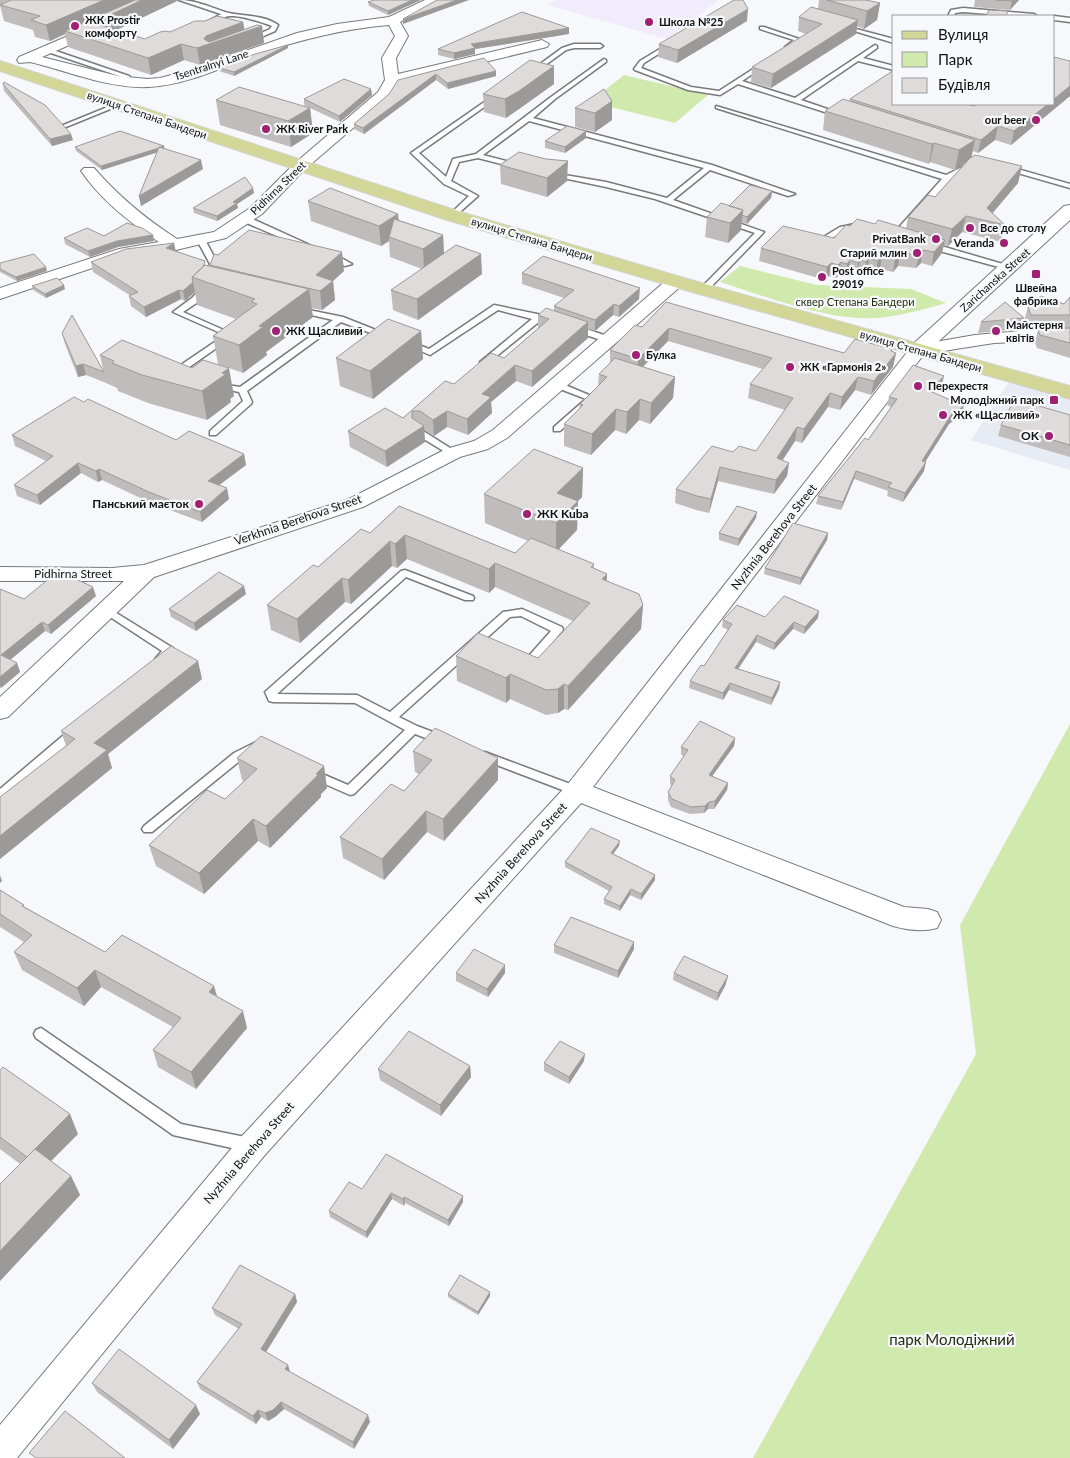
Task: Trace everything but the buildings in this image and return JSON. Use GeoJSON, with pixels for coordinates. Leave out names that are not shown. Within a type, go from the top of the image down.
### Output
{"type":"FeatureCollection","features":[{"type":"Feature","properties":{"kind":"main road","name":"вулиця Степана Бандери"},"geometry":{"type":"LineString","coordinates":[[3,67],[299,167],[453,216],[675,282],[1070,393]]}},
{"type":"Feature","properties":{"kind":"street"},"geometry":{"type":"LineString","coordinates":[[435,0],[392,21],[400,29],[403,37],[401,43],[389,58],[392,80],[542,44]]}},
{"type":"Feature","properties":{"kind":"street","name":"Tsentralnyi Lane"},"geometry":{"type":"LineString","coordinates":[[28,58],[114,79],[136,83],[150,83],[197,71],[279,42],[320,31],[358,23],[392,21]]}},
{"type":"Feature","properties":{"kind":"street"},"geometry":{"type":"LineString","coordinates":[[3,67],[107,23]]}},
{"type":"Feature","properties":{"kind":"street","name":"Pidhirna Street"},"geometry":{"type":"LineString","coordinates":[[0,294],[125,252],[202,240],[220,235],[256,211],[299,167],[383,95],[392,80]]}},
{"type":"Feature","properties":{"kind":"street"},"geometry":{"type":"LineString","coordinates":[[89,171],[103,189],[134,216],[176,244]]}},
{"type":"Feature","properties":{"kind":"street","name":"Zarichanska Street"},"geometry":{"type":"LineString","coordinates":[[918,350],[1070,210]]}},
{"type":"Feature","properties":{"kind":"street","name":"Verkhnia Berehova Street"},"geometry":{"type":"LineString","coordinates":[[0,711],[146,572],[356,503],[453,453],[480,444],[500,434],[675,282]]}},
{"type":"Feature","properties":{"kind":"street"},"geometry":{"type":"LineString","coordinates":[[918,350],[976,339],[1034,334],[1070,335]]}},
{"type":"Feature","properties":{"kind":"street","name":"Nyzhnia Berehova Street"},"geometry":{"type":"LineString","coordinates":[[0,1452],[253,1146],[577,791],[918,350]]}},
{"type":"Feature","properties":{"kind":"street","name":"Pidhirna Street"},"geometry":{"type":"LineString","coordinates":[[0,574],[102,575],[146,572]]}},
{"type":"Feature","properties":{"kind":"street"},"geometry":{"type":"LineString","coordinates":[[577,791],[902,918],[928,920]]}},
{"type":"Feature","properties":{"kind":"lane"},"geometry":{"type":"LineString","coordinates":[[182,0],[226,14],[259,19],[275,25],[273,30],[245,42]]}},
{"type":"Feature","properties":{"kind":"lane"},"geometry":{"type":"LineString","coordinates":[[951,15],[953,11],[963,10],[1022,15]]}},
{"type":"Feature","properties":{"kind":"lane"},"geometry":{"type":"LineString","coordinates":[[202,26],[226,14]]}},
{"type":"Feature","properties":{"kind":"lane"},"geometry":{"type":"LineString","coordinates":[[1055,18],[1070,20]]}},
{"type":"Feature","properties":{"kind":"lane"},"geometry":{"type":"LineString","coordinates":[[835,24],[892,40]]}},
{"type":"Feature","properties":{"kind":"lane"},"geometry":{"type":"LineString","coordinates":[[762,28],[799,40],[784,50]]}},
{"type":"Feature","properties":{"kind":"lane"},"geometry":{"type":"LineString","coordinates":[[680,40],[642,62],[637,70],[690,89],[720,93],[768,61]]}},
{"type":"Feature","properties":{"kind":"lane"},"geometry":{"type":"LineString","coordinates":[[525,77],[564,50],[574,46],[600,46]]}},
{"type":"Feature","properties":{"kind":"lane"},"geometry":{"type":"LineString","coordinates":[[796,101],[875,47]]}},
{"type":"Feature","properties":{"kind":"lane"},"geometry":{"type":"LineString","coordinates":[[47,50],[127,77]]}},
{"type":"Feature","properties":{"kind":"lane"},"geometry":{"type":"LineString","coordinates":[[857,59],[892,68]]}},
{"type":"Feature","properties":{"kind":"lane"},"geometry":{"type":"LineString","coordinates":[[448,182],[456,161],[478,156],[604,61]]}},
{"type":"Feature","properties":{"kind":"lane"},"geometry":{"type":"LineString","coordinates":[[738,82],[844,116]]}},
{"type":"Feature","properties":{"kind":"lane"},"geometry":{"type":"LineString","coordinates":[[453,216],[474,196],[448,182],[415,153],[501,93]]}},
{"type":"Feature","properties":{"kind":"lane"},"geometry":{"type":"LineString","coordinates":[[64,126],[117,105]]}},
{"type":"Feature","properties":{"kind":"lane"},"geometry":{"type":"LineString","coordinates":[[718,107],[947,178]]}},
{"type":"Feature","properties":{"kind":"lane"},"geometry":{"type":"LineString","coordinates":[[528,119],[709,167],[791,194]]}},
{"type":"Feature","properties":{"kind":"lane"},"geometry":{"type":"LineString","coordinates":[[478,156],[526,169]]}},
{"type":"Feature","properties":{"kind":"lane"},"geometry":{"type":"LineString","coordinates":[[994,163],[1070,186]]}},
{"type":"Feature","properties":{"kind":"lane"},"geometry":{"type":"LineString","coordinates":[[905,238],[892,234],[947,178],[977,164]]}},
{"type":"Feature","properties":{"kind":"lane"},"geometry":{"type":"LineString","coordinates":[[669,200],[709,167]]}},
{"type":"Feature","properties":{"kind":"lane"},"geometry":{"type":"LineString","coordinates":[[546,174],[576,178],[669,200],[760,232],[703,290]]}},
{"type":"Feature","properties":{"kind":"lane"},"geometry":{"type":"LineString","coordinates":[[245,219],[314,249]]}},
{"type":"Feature","properties":{"kind":"lane"},"geometry":{"type":"LineString","coordinates":[[803,237],[823,241],[847,226],[875,227]]}},
{"type":"Feature","properties":{"kind":"lane"},"geometry":{"type":"LineString","coordinates":[[180,378],[171,377],[231,335],[177,312],[195,300],[207,287],[214,264],[202,240]]}},
{"type":"Feature","properties":{"kind":"lane"},"geometry":{"type":"LineString","coordinates":[[922,243],[1009,267]]}},
{"type":"Feature","properties":{"kind":"lane"},"geometry":{"type":"LineString","coordinates":[[322,252],[348,264]]}},
{"type":"Feature","properties":{"kind":"lane"},"geometry":{"type":"LineString","coordinates":[[207,287],[216,290]]}},
{"type":"Feature","properties":{"kind":"lane"},"geometry":{"type":"LineString","coordinates":[[403,342],[430,352],[497,307],[561,324],[610,340]]}},
{"type":"Feature","properties":{"kind":"lane"},"geometry":{"type":"LineString","coordinates":[[293,308],[340,319],[394,339]]}},
{"type":"Feature","properties":{"kind":"lane"},"geometry":{"type":"LineString","coordinates":[[472,372],[539,318]]}},
{"type":"Feature","properties":{"kind":"lane"},"geometry":{"type":"LineString","coordinates":[[206,383],[242,390],[340,319]]}},
{"type":"Feature","properties":{"kind":"lane"},"geometry":{"type":"LineString","coordinates":[[557,429],[592,398],[558,385]]}},
{"type":"Feature","properties":{"kind":"lane"},"geometry":{"type":"LineString","coordinates":[[213,432],[248,402],[242,390]]}},
{"type":"Feature","properties":{"kind":"lane"},"geometry":{"type":"LineString","coordinates":[[417,430],[453,453]]}},
{"type":"Feature","properties":{"kind":"lane"},"geometry":{"type":"LineString","coordinates":[[450,742],[413,728],[357,699],[272,698],[270,692],[405,573],[469,598]]}},
{"type":"Feature","properties":{"kind":"lane"},"geometry":{"type":"LineString","coordinates":[[105,609],[169,652],[154,664]]}},
{"type":"Feature","properties":{"kind":"lane"},"geometry":{"type":"LineString","coordinates":[[392,717],[507,614],[522,612],[558,630],[529,662],[512,660]]}},
{"type":"Feature","properties":{"kind":"lane"},"geometry":{"type":"LineString","coordinates":[[471,646],[488,652]]}},
{"type":"Feature","properties":{"kind":"lane"},"geometry":{"type":"LineString","coordinates":[[0,796],[88,720]]}},
{"type":"Feature","properties":{"kind":"lane"},"geometry":{"type":"LineString","coordinates":[[307,771],[350,791],[413,728]]}},
{"type":"Feature","properties":{"kind":"lane"},"geometry":{"type":"LineString","coordinates":[[148,829],[238,756],[256,746],[264,750]]}},
{"type":"Feature","properties":{"kind":"lane"},"geometry":{"type":"LineString","coordinates":[[477,753],[577,791]]}},
{"type":"Feature","properties":{"kind":"lane"},"geometry":{"type":"LineString","coordinates":[[41,1034],[178,1130],[253,1146]]}},
{"type":"Feature","properties":{"kind":"shaded area","name":"Школа №25"},"geometry":{"type":"Polygon","coordinates":[[[557,0],[719,0],[667,39],[548,5],[557,0]]]}},
{"type":"Feature","properties":{"kind":"shaded area"},"geometry":{"type":"Polygon","coordinates":[[[1010,380],[1070,398],[1070,470],[971,440],[1010,380]]]}},
{"type":"Feature","properties":{"kind":"green space"},"geometry":{"type":"Polygon","coordinates":[[[624,75],[708,95],[675,123],[590,102],[624,75]]]}},
{"type":"Feature","properties":{"kind":"green space","name":"сквер Степана Бандери"},"geometry":{"type":"Polygon","coordinates":[[[740,266],[817,285],[911,289],[946,303],[880,318],[858,318],[824,313],[720,282],[740,266]]]}},
{"type":"Feature","properties":{"kind":"green space","name":"парк Молодіжний"},"geometry":{"type":"Polygon","coordinates":[[[1070,724],[1070,1458],[753,1458],[976,1054],[960,925],[1070,724]]]}},
{"type":"Feature","properties":{"kind":"place","name":"Школа №25"},"geometry":{"type":"Point","coordinates":[649,22]}},
{"type":"Feature","properties":{"kind":"place","name":"ЖК Prostir комфорту"},"geometry":{"type":"Point","coordinates":[75,26]}},
{"type":"Feature","properties":{"kind":"place","name":"our beer"},"geometry":{"type":"Point","coordinates":[1036,120]}},
{"type":"Feature","properties":{"kind":"place","name":"ЖК River Park"},"geometry":{"type":"Point","coordinates":[266,129]}},
{"type":"Feature","properties":{"kind":"place","name":"Все до столу"},"geometry":{"type":"Point","coordinates":[970,228]}},
{"type":"Feature","properties":{"kind":"place","name":"PrivatBank"},"geometry":{"type":"Point","coordinates":[936,239]}},
{"type":"Feature","properties":{"kind":"place","name":"Veranda"},"geometry":{"type":"Point","coordinates":[1004,243]}},
{"type":"Feature","properties":{"kind":"place","name":"Старий млин"},"geometry":{"type":"Point","coordinates":[917,253]}},
{"type":"Feature","properties":{"kind":"place","name":"Швейна фабрика"},"geometry":{"type":"Point","coordinates":[1036,274]}},
{"type":"Feature","properties":{"kind":"place","name":"Post office 29019"},"geometry":{"type":"Point","coordinates":[822,277]}},
{"type":"Feature","properties":{"kind":"place","name":"ЖК Щасливий"},"geometry":{"type":"Point","coordinates":[276,331]}},
{"type":"Feature","properties":{"kind":"place","name":"Майстерня квітів"},"geometry":{"type":"Point","coordinates":[996,331]}},
{"type":"Feature","properties":{"kind":"place","name":"Булка"},"geometry":{"type":"Point","coordinates":[636,355]}},
{"type":"Feature","properties":{"kind":"place","name":"ЖК «Гармонія 2»"},"geometry":{"type":"Point","coordinates":[790,367]}},
{"type":"Feature","properties":{"kind":"place","name":"Перехрестя"},"geometry":{"type":"Point","coordinates":[918,386]}},
{"type":"Feature","properties":{"kind":"place","name":"Молодіжний парк"},"geometry":{"type":"Point","coordinates":[1054,400]}},
{"type":"Feature","properties":{"kind":"place","name":"ЖК «Щасливий»"},"geometry":{"type":"Point","coordinates":[943,415]}},
{"type":"Feature","properties":{"kind":"place","name":"OK"},"geometry":{"type":"Point","coordinates":[1049,436]}},
{"type":"Feature","properties":{"kind":"place","name":"Панський маєток"},"geometry":{"type":"Point","coordinates":[199,504]}},
{"type":"Feature","properties":{"kind":"place","name":"ЖК Kuba"},"geometry":{"type":"Point","coordinates":[527,514]}}]}
